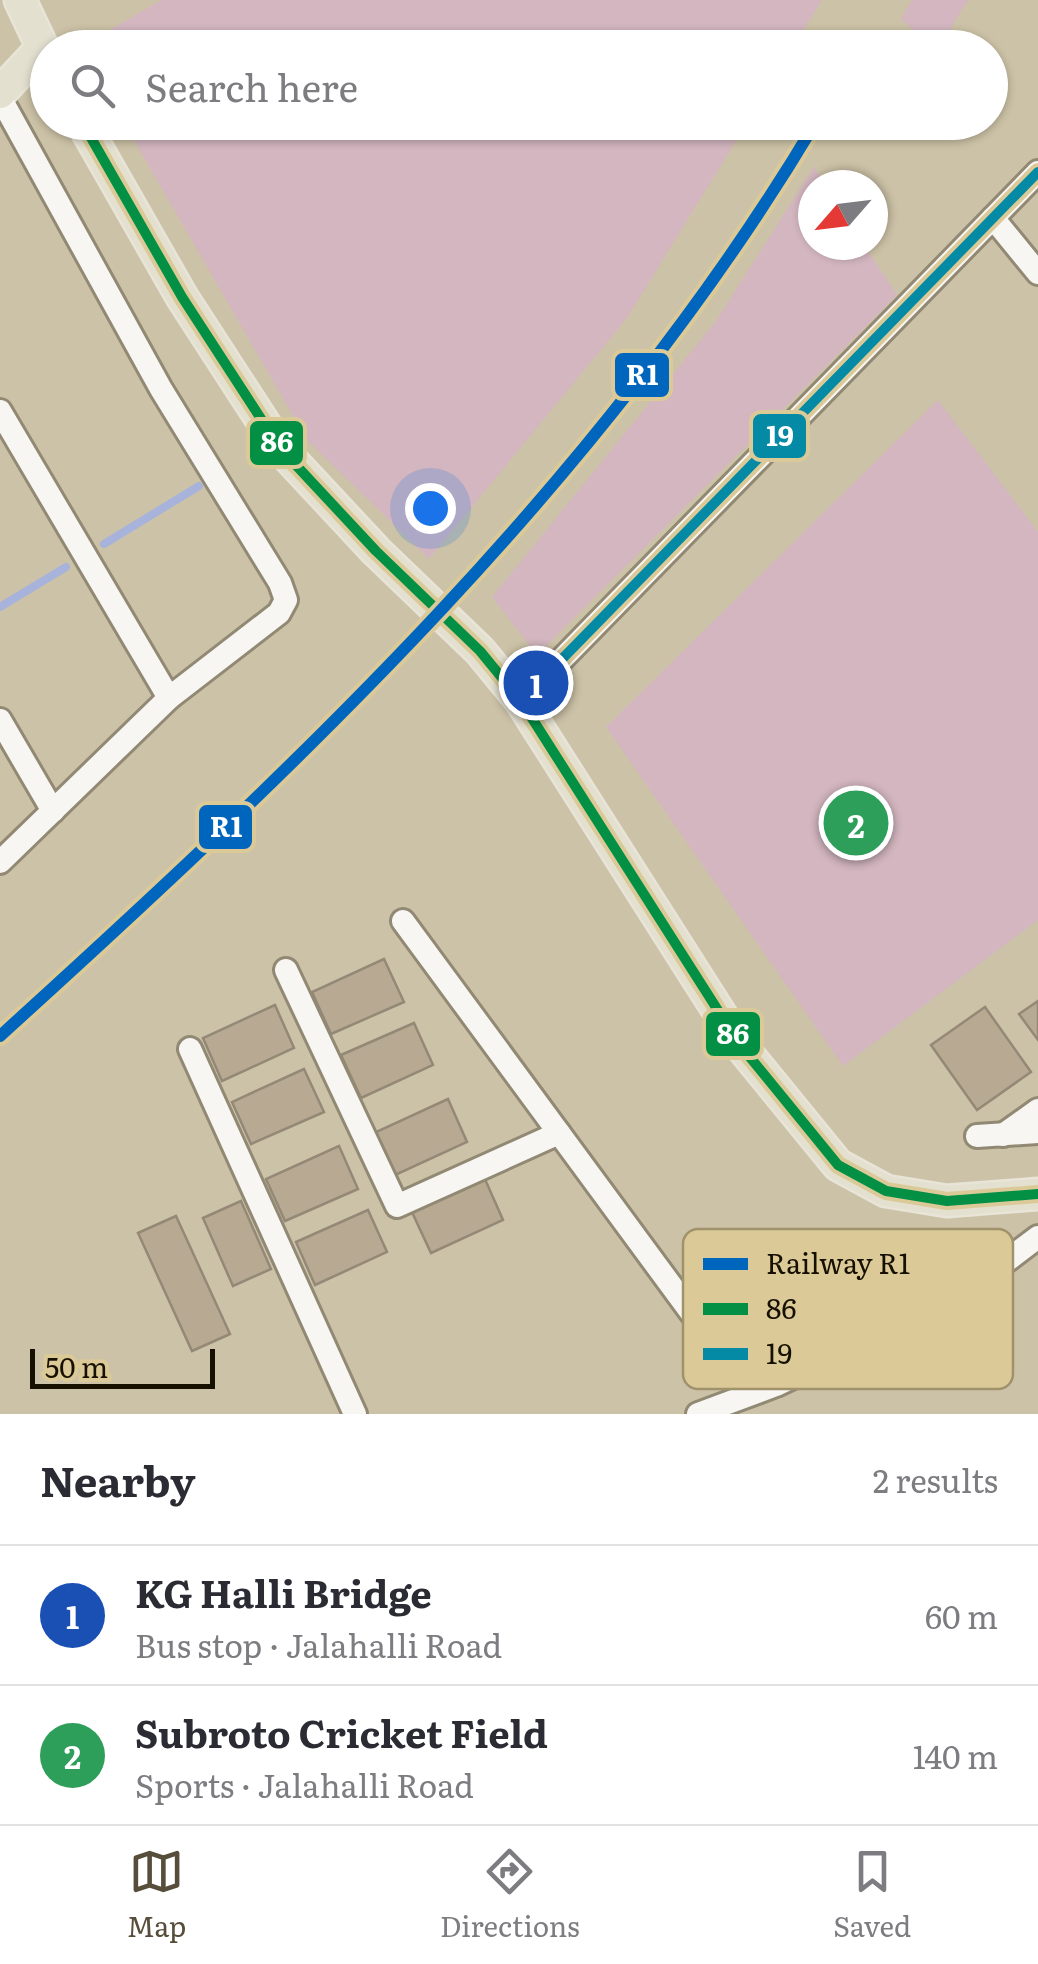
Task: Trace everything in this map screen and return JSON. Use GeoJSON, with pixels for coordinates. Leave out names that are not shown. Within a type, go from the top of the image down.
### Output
{"type":"FeatureCollection","features":[{"type":"Feature","properties":{"kind":"main road"},"geometry":{"type":"LineString","coordinates":[[20,0],[34,30]]}},
{"type":"Feature","properties":{"kind":"main road"},"geometry":{"type":"LineString","coordinates":[[0,95],[30,66]]}},
{"type":"Feature","properties":{"kind":"main road"},"geometry":{"type":"LineString","coordinates":[[92,140],[182,297],[280,448],[376,551],[480,651],[522,701],[740,1045],[838,1166],[886,1191],[947,1201],[1038,1194]]}},
{"type":"Feature","properties":{"kind":"street"},"geometry":{"type":"LineString","coordinates":[[0,95],[161,389],[280,583],[286,600],[280,614],[169,698],[0,862]]}},
{"type":"Feature","properties":{"kind":"street"},"geometry":{"type":"LineString","coordinates":[[522,701],[1030,180],[1038,207]]}},
{"type":"Feature","properties":{"kind":"street"},"geometry":{"type":"LineString","coordinates":[[993,218],[1038,274]]}},
{"type":"Feature","properties":{"kind":"street"},"geometry":{"type":"LineString","coordinates":[[0,411],[169,698]]}},
{"type":"Feature","properties":{"kind":"street"},"geometry":{"type":"LineString","coordinates":[[0,720],[52,812]]}},
{"type":"Feature","properties":{"kind":"street"},"geometry":{"type":"LineString","coordinates":[[403,921],[683,1302]]}},
{"type":"Feature","properties":{"kind":"street"},"geometry":{"type":"LineString","coordinates":[[286,970],[397,1206],[559,1133]]}},
{"type":"Feature","properties":{"kind":"street"},"geometry":{"type":"LineString","coordinates":[[190,1049],[355,1414]]}},
{"type":"Feature","properties":{"kind":"street"},"geometry":{"type":"LineString","coordinates":[[1004,1134],[1038,1110]]}},
{"type":"Feature","properties":{"kind":"street"},"geometry":{"type":"LineString","coordinates":[[977,1136],[1038,1132]]}},
{"type":"Feature","properties":{"kind":"street"},"geometry":{"type":"LineString","coordinates":[[1013,1256],[1038,1237]]}},
{"type":"Feature","properties":{"kind":"street"},"geometry":{"type":"LineString","coordinates":[[747,1389],[751,1394]]}},
{"type":"Feature","properties":{"kind":"street"},"geometry":{"type":"LineString","coordinates":[[698,1414],[762,1389]]}},
{"type":"Feature","properties":{"kind":"shaded area"},"geometry":{"type":"Polygon","coordinates":[[[161,0],[822,0],[803,30],[110,30],[161,0]]]}},
{"type":"Feature","properties":{"kind":"shaded area"},"geometry":{"type":"Polygon","coordinates":[[[912,0],[968,0],[949,30],[913,30],[901,19],[912,0]]]}},
{"type":"Feature","properties":{"kind":"shaded area"},"geometry":{"type":"Polygon","coordinates":[[[134,140],[737,140],[627,318],[429,559],[307,440],[134,140]]]}},
{"type":"Feature","properties":{"kind":"shaded area"},"geometry":{"type":"Polygon","coordinates":[[[798,192],[798,260],[874,260],[897,295],[537,655],[492,597],[716,321],[798,192]]]}},
{"type":"Feature","properties":{"kind":"shaded area"},"geometry":{"type":"Polygon","coordinates":[[[938,400],[1038,532],[1038,920],[843,1066],[606,727],[938,400]]]}},
{"type":"Feature","properties":{"kind":"building"},"geometry":{"type":"Polygon","coordinates":[[[384,959],[404,1002],[331,1034],[312,992],[384,959]]]}},
{"type":"Feature","properties":{"kind":"building"},"geometry":{"type":"Polygon","coordinates":[[[1038,1001],[1038,1040],[1019,1014],[1038,1001]]]}},
{"type":"Feature","properties":{"kind":"building"},"geometry":{"type":"Polygon","coordinates":[[[275,1005],[294,1048],[222,1081],[203,1038],[275,1005]]]}},
{"type":"Feature","properties":{"kind":"building"},"geometry":{"type":"Polygon","coordinates":[[[985,1007],[1031,1072],[977,1110],[931,1045],[985,1007]]]}},
{"type":"Feature","properties":{"kind":"building"},"geometry":{"type":"Polygon","coordinates":[[[414,1023],[433,1065],[361,1098],[341,1055],[414,1023]]]}},
{"type":"Feature","properties":{"kind":"building"},"geometry":{"type":"Polygon","coordinates":[[[304,1069],[324,1112],[251,1144],[232,1102],[304,1069]]]}},
{"type":"Feature","properties":{"kind":"building"},"geometry":{"type":"Polygon","coordinates":[[[448,1099],[467,1142],[395,1175],[376,1132],[448,1099]]]}},
{"type":"Feature","properties":{"kind":"building"},"geometry":{"type":"Polygon","coordinates":[[[339,1146],[358,1189],[285,1221],[266,1179],[339,1146]]]}},
{"type":"Feature","properties":{"kind":"building"},"geometry":{"type":"Polygon","coordinates":[[[484,1177],[503,1220],[431,1253],[411,1210],[484,1177]]]}},
{"type":"Feature","properties":{"kind":"building"},"geometry":{"type":"Polygon","coordinates":[[[241,1201],[271,1269],[233,1286],[203,1218],[241,1201]]]}},
{"type":"Feature","properties":{"kind":"building"},"geometry":{"type":"Polygon","coordinates":[[[368,1210],[387,1252],[315,1285],[296,1242],[368,1210]]]}},
{"type":"Feature","properties":{"kind":"building"},"geometry":{"type":"Polygon","coordinates":[[[176,1216],[230,1334],[192,1351],[138,1233],[176,1216]]]}},
{"type":"Feature","properties":{"kind":"waterway"},"geometry":{"type":"LineString","coordinates":[[104,544],[199,486]]}},
{"type":"Feature","properties":{"kind":"waterway"},"geometry":{"type":"LineString","coordinates":[[0,607],[66,567]]}},
{"type":"Feature","properties":{"kind":"rail line","name":"R1"},"geometry":{"type":"LineString","coordinates":[[0,1036],[335,720],[545,495],[642,376],[733,252],[805,140]]}},
{"type":"Feature","properties":{"kind":"transit line","name":"86"},"geometry":{"type":"LineString","coordinates":[[92,140],[182,297],[280,448],[376,551],[480,651],[521,701],[740,1045],[838,1165],[886,1191],[947,1201],[1038,1194]]}},
{"type":"Feature","properties":{"kind":"transit line","name":"19"},"geometry":{"type":"LineString","coordinates":[[521,701],[1038,172]]}},
{"type":"Feature","properties":{"kind":"place","name":"KG Halli Bridge"},"geometry":{"type":"Point","coordinates":[536,683]}},
{"type":"Feature","properties":{"kind":"place","name":"Subroto Cricket Field"},"geometry":{"type":"Point","coordinates":[856,823]}}]}
